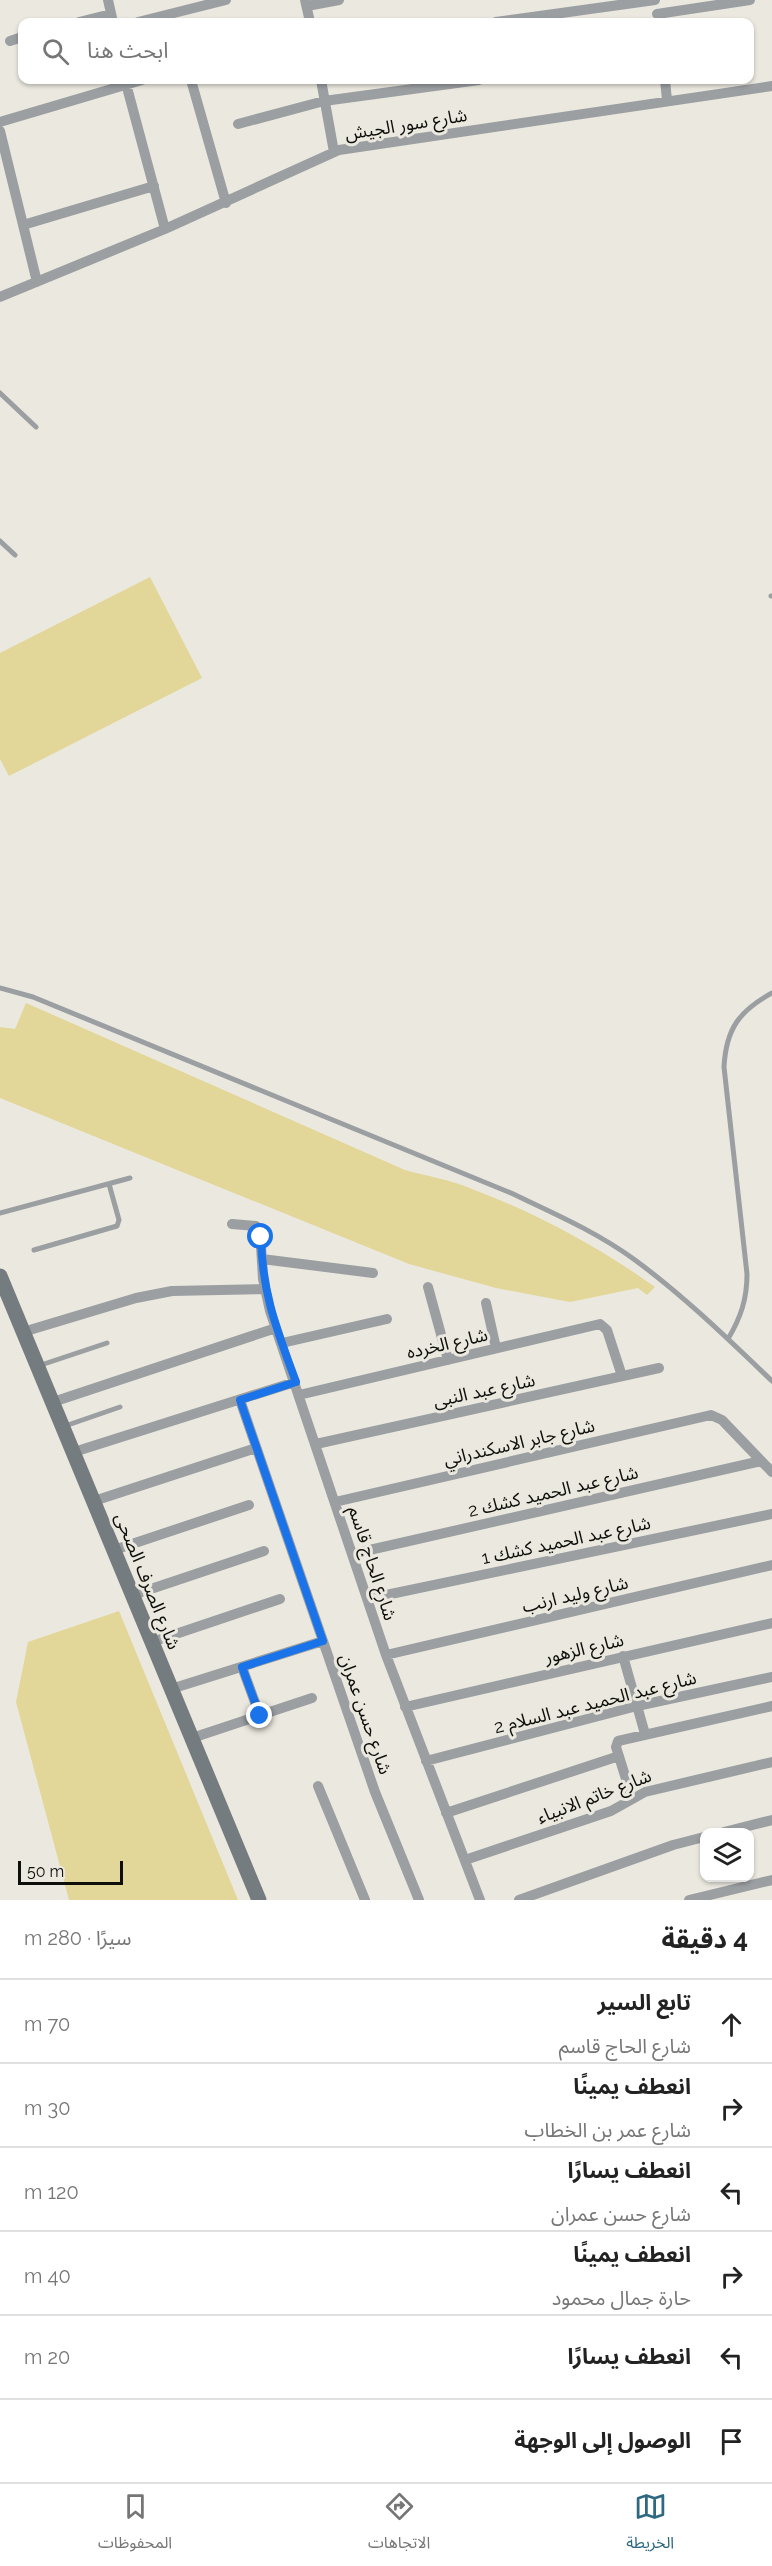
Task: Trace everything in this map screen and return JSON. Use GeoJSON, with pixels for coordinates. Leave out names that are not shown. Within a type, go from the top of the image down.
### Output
{"type":"FeatureCollection","features":[{"type":"Feature","properties":{"kind":"street"},"geometry":{"type":"LineString","coordinates":[[108,0],[112,18]]}},
{"type":"Feature","properties":{"kind":"street"},"geometry":{"type":"LineString","coordinates":[[154,18],[226,0]]}},
{"type":"Feature","properties":{"kind":"street"},"geometry":{"type":"LineString","coordinates":[[309,18],[306,3],[339,0]]}},
{"type":"Feature","properties":{"kind":"street"},"geometry":{"type":"LineString","coordinates":[[525,18],[655,0],[657,18],[750,0]]}},
{"type":"Feature","properties":{"kind":"street"},"geometry":{"type":"LineString","coordinates":[[10,41],[18,39]]}},
{"type":"Feature","properties":{"kind":"street"},"geometry":{"type":"LineString","coordinates":[[0,122],[120,84]]}},
{"type":"Feature","properties":{"kind":"street"},"geometry":{"type":"LineString","coordinates":[[127,84],[165,229]]}},
{"type":"Feature","properties":{"kind":"street"},"geometry":{"type":"LineString","coordinates":[[192,84],[226,203]]}},
{"type":"Feature","properties":{"kind":"street"},"geometry":{"type":"LineString","coordinates":[[322,84],[334,152]]}},
{"type":"Feature","properties":{"kind":"street"},"geometry":{"type":"LineString","coordinates":[[238,124],[324,101],[449,84]]}},
{"type":"Feature","properties":{"kind":"street"},"geometry":{"type":"LineString","coordinates":[[665,84],[667,100]]}},
{"type":"Feature","properties":{"kind":"street","name":"شارع سور الجيش"},"geometry":{"type":"LineString","coordinates":[[0,297],[226,203],[334,152],[667,100],[772,86]]}},
{"type":"Feature","properties":{"kind":"street"},"geometry":{"type":"LineString","coordinates":[[0,130],[37,282]]}},
{"type":"Feature","properties":{"kind":"street"},"geometry":{"type":"LineString","coordinates":[[23,225],[154,186]]}},
{"type":"Feature","properties":{"kind":"street","name":"شارع الحاج قاسم"},"geometry":{"type":"LineString","coordinates":[[232,1224],[256,1226],[260,1230],[265,1288],[276,1329],[296,1382],[386,1655],[480,1900]]}},
{"type":"Feature","properties":{"kind":"street"},"geometry":{"type":"LineString","coordinates":[[262,1259],[373,1273]]}},
{"type":"Feature","properties":{"kind":"street","name":"شارع الصرف الصحى"},"geometry":{"type":"LineString","coordinates":[[0,1276],[259,1900]]}},
{"type":"Feature","properties":{"kind":"street"},"geometry":{"type":"LineString","coordinates":[[428,1287],[448,1360]]}},
{"type":"Feature","properties":{"kind":"street"},"geometry":{"type":"LineString","coordinates":[[22,1332],[136,1298],[172,1291],[265,1288]]}},
{"type":"Feature","properties":{"kind":"street"},"geometry":{"type":"LineString","coordinates":[[486,1303],[496,1348]]}},
{"type":"Feature","properties":{"kind":"street"},"geometry":{"type":"LineString","coordinates":[[282,1343],[387,1319]]}},
{"type":"Feature","properties":{"kind":"street","name":"شارع الخرده"},"geometry":{"type":"LineString","coordinates":[[299,1395],[603,1325],[622,1376]]}},
{"type":"Feature","properties":{"kind":"street"},"geometry":{"type":"LineString","coordinates":[[53,1402],[276,1329]]}},
{"type":"Feature","properties":{"kind":"street","name":"شارع عبد النبى"},"geometry":{"type":"LineString","coordinates":[[316,1444],[659,1368]]}},
{"type":"Feature","properties":{"kind":"street"},"geometry":{"type":"LineString","coordinates":[[74,1452],[296,1382]]}},
{"type":"Feature","properties":{"kind":"street","name":"شارع حسن عمران"},"geometry":{"type":"LineString","coordinates":[[240,1400],[375,1792],[419,1900]]}},
{"type":"Feature","properties":{"kind":"street","name":"شارع جابر الاسكندراني"},"geometry":{"type":"LineString","coordinates":[[335,1502],[711,1415],[722,1420],[761,1461]]}},
{"type":"Feature","properties":{"kind":"street"},"geometry":{"type":"LineString","coordinates":[[94,1501],[256,1448]]}},
{"type":"Feature","properties":{"kind":"street"},"geometry":{"type":"LineString","coordinates":[[761,1461],[772,1472]]}},
{"type":"Feature","properties":{"kind":"street","name":"شارع عبد الحميد كشك 2"},"geometry":{"type":"LineString","coordinates":[[352,1554],[761,1461]]}},
{"type":"Feature","properties":{"kind":"street"},"geometry":{"type":"LineString","coordinates":[[114,1550],[249,1505]]}},
{"type":"Feature","properties":{"kind":"street","name":"شارع عبد الحميد كشك 1"},"geometry":{"type":"LineString","coordinates":[[367,1599],[772,1514]]}},
{"type":"Feature","properties":{"kind":"street"},"geometry":{"type":"LineString","coordinates":[[132,1594],[264,1551]]}},
{"type":"Feature","properties":{"kind":"street","name":"شارع وليد ارنب"},"geometry":{"type":"LineString","coordinates":[[386,1655],[772,1565]]}},
{"type":"Feature","properties":{"kind":"street"},"geometry":{"type":"LineString","coordinates":[[152,1642],[280,1599]]}},
{"type":"Feature","properties":{"kind":"street","name":"شارع الزهور"},"geometry":{"type":"LineString","coordinates":[[405,1707],[772,1623]]}},
{"type":"Feature","properties":{"kind":"street"},"geometry":{"type":"LineString","coordinates":[[171,1689],[323,1641]]}},
{"type":"Feature","properties":{"kind":"street"},"geometry":{"type":"LineString","coordinates":[[622,1656],[645,1734]]}},
{"type":"Feature","properties":{"kind":"street"},"geometry":{"type":"LineString","coordinates":[[242,1667],[260,1716]]}},
{"type":"Feature","properties":{"kind":"street","name":"شارع عبد الحميد عبد السلام 2"},"geometry":{"type":"LineString","coordinates":[[426,1761],[637,1706],[772,1679]]}},
{"type":"Feature","properties":{"kind":"street"},"geometry":{"type":"LineString","coordinates":[[192,1738],[312,1698]]}},
{"type":"Feature","properties":{"kind":"street"},"geometry":{"type":"LineString","coordinates":[[632,1798],[616,1742],[772,1706]]}},
{"type":"Feature","properties":{"kind":"street"},"geometry":{"type":"LineString","coordinates":[[446,1813],[619,1756]]}},
{"type":"Feature","properties":{"kind":"street","name":"شارع خاتم الانبياء"},"geometry":{"type":"LineString","coordinates":[[465,1860],[603,1814],[654,1789],[772,1762]]}},
{"type":"Feature","properties":{"kind":"street"},"geometry":{"type":"LineString","coordinates":[[318,1786],[364,1900]]}},
{"type":"Feature","properties":{"kind":"street"},"geometry":{"type":"LineString","coordinates":[[744,1828],[772,1821]]}},
{"type":"Feature","properties":{"kind":"street"},"geometry":{"type":"LineString","coordinates":[[519,1900],[673,1845],[700,1839]]}},
{"type":"Feature","properties":{"kind":"street"},"geometry":{"type":"LineString","coordinates":[[689,1900],[772,1880]]}},
{"type":"Feature","properties":{"kind":"lane"},"geometry":{"type":"LineString","coordinates":[[0,393],[36,427]]}},
{"type":"Feature","properties":{"kind":"lane"},"geometry":{"type":"LineString","coordinates":[[0,541],[15,555]]}},
{"type":"Feature","properties":{"kind":"lane"},"geometry":{"type":"LineString","coordinates":[[0,988],[33,997],[511,1193],[555,1214],[596,1235],[634,1260],[728,1339],[772,1381]]}},
{"type":"Feature","properties":{"kind":"lane"},"geometry":{"type":"LineString","coordinates":[[728,1339],[744,1308],[747,1274],[724,1067],[725,1047],[732,1029],[743,1012],[772,993]]}},
{"type":"Feature","properties":{"kind":"lane"},"geometry":{"type":"LineString","coordinates":[[0,1214],[130,1178]]}},
{"type":"Feature","properties":{"kind":"lane"},"geometry":{"type":"LineString","coordinates":[[34,1250],[117,1226],[119,1220],[109,1184]]}},
{"type":"Feature","properties":{"kind":"lane"},"geometry":{"type":"LineString","coordinates":[[38,1366],[107,1343]]}},
{"type":"Feature","properties":{"kind":"lane"},"geometry":{"type":"LineString","coordinates":[[63,1426],[120,1407]]}},
{"type":"Feature","properties":{"kind":"shaded area"},"geometry":{"type":"Polygon","coordinates":[[[150,577],[202,678],[9,776],[0,759],[0,653],[150,577]]]}},
{"type":"Feature","properties":{"kind":"shaded area"},"geometry":{"type":"Polygon","coordinates":[[[26,1003],[405,1170],[464,1186],[496,1198],[589,1245],[655,1287],[647,1295],[638,1288],[570,1302],[496,1288],[409,1264],[0,1098],[0,1027],[15,1029],[26,1003]]]}},
{"type":"Feature","properties":{"kind":"shaded area"},"geometry":{"type":"Polygon","coordinates":[[[119,1611],[238,1900],[69,1900],[16,1702],[28,1642],[119,1611]]]}},
{"type":"Feature","properties":{"kind":"route"},"geometry":{"type":"LineString","coordinates":[[260,1716],[242,1667],[323,1641],[240,1400],[296,1382],[270,1311],[263,1279],[261,1237]]}}]}
